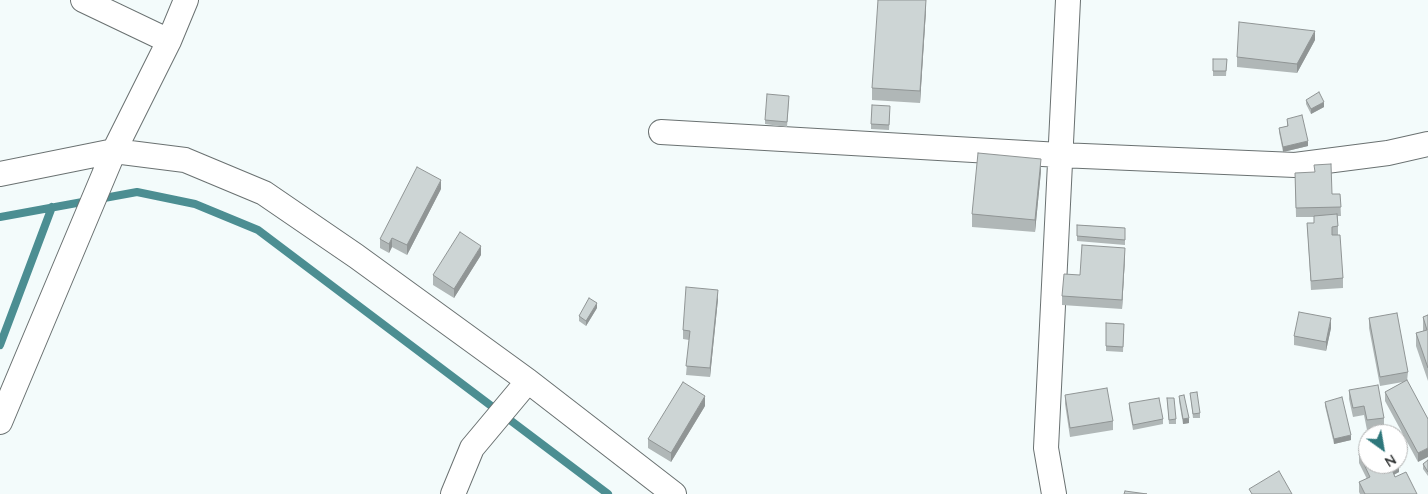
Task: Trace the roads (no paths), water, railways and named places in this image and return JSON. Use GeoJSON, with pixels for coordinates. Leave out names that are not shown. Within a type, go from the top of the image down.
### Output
{"type":"FeatureCollection","features":[{"type":"Feature","properties":{"kind":"street"},"geometry":{"type":"LineString","coordinates":[[83,0],[169,42]]}},
{"type":"Feature","properties":{"kind":"street"},"geometry":{"type":"LineString","coordinates":[[0,422],[114,151],[169,42],[186,0]]}},
{"type":"Feature","properties":{"kind":"street"},"geometry":{"type":"LineString","coordinates":[[1054,494],[1046,448],[1068,0]]}},
{"type":"Feature","properties":{"kind":"street"},"geometry":{"type":"LineString","coordinates":[[661,132],[1060,155],[1295,165],[1388,153],[1428,144]]}},
{"type":"Feature","properties":{"kind":"street"},"geometry":{"type":"LineString","coordinates":[[0,174],[114,151],[185,160],[264,193],[356,256],[528,382],[674,494]]}},
{"type":"Feature","properties":{"kind":"street"},"geometry":{"type":"LineString","coordinates":[[453,494],[472,448],[528,382]]}},
{"type":"Feature","properties":{"kind":"waterway"},"geometry":{"type":"LineString","coordinates":[[0,217],[137,192],[195,204],[258,230],[608,494]]}},
{"type":"Feature","properties":{"kind":"waterway"},"geometry":{"type":"LineString","coordinates":[[0,345],[52,207]]}}]}
